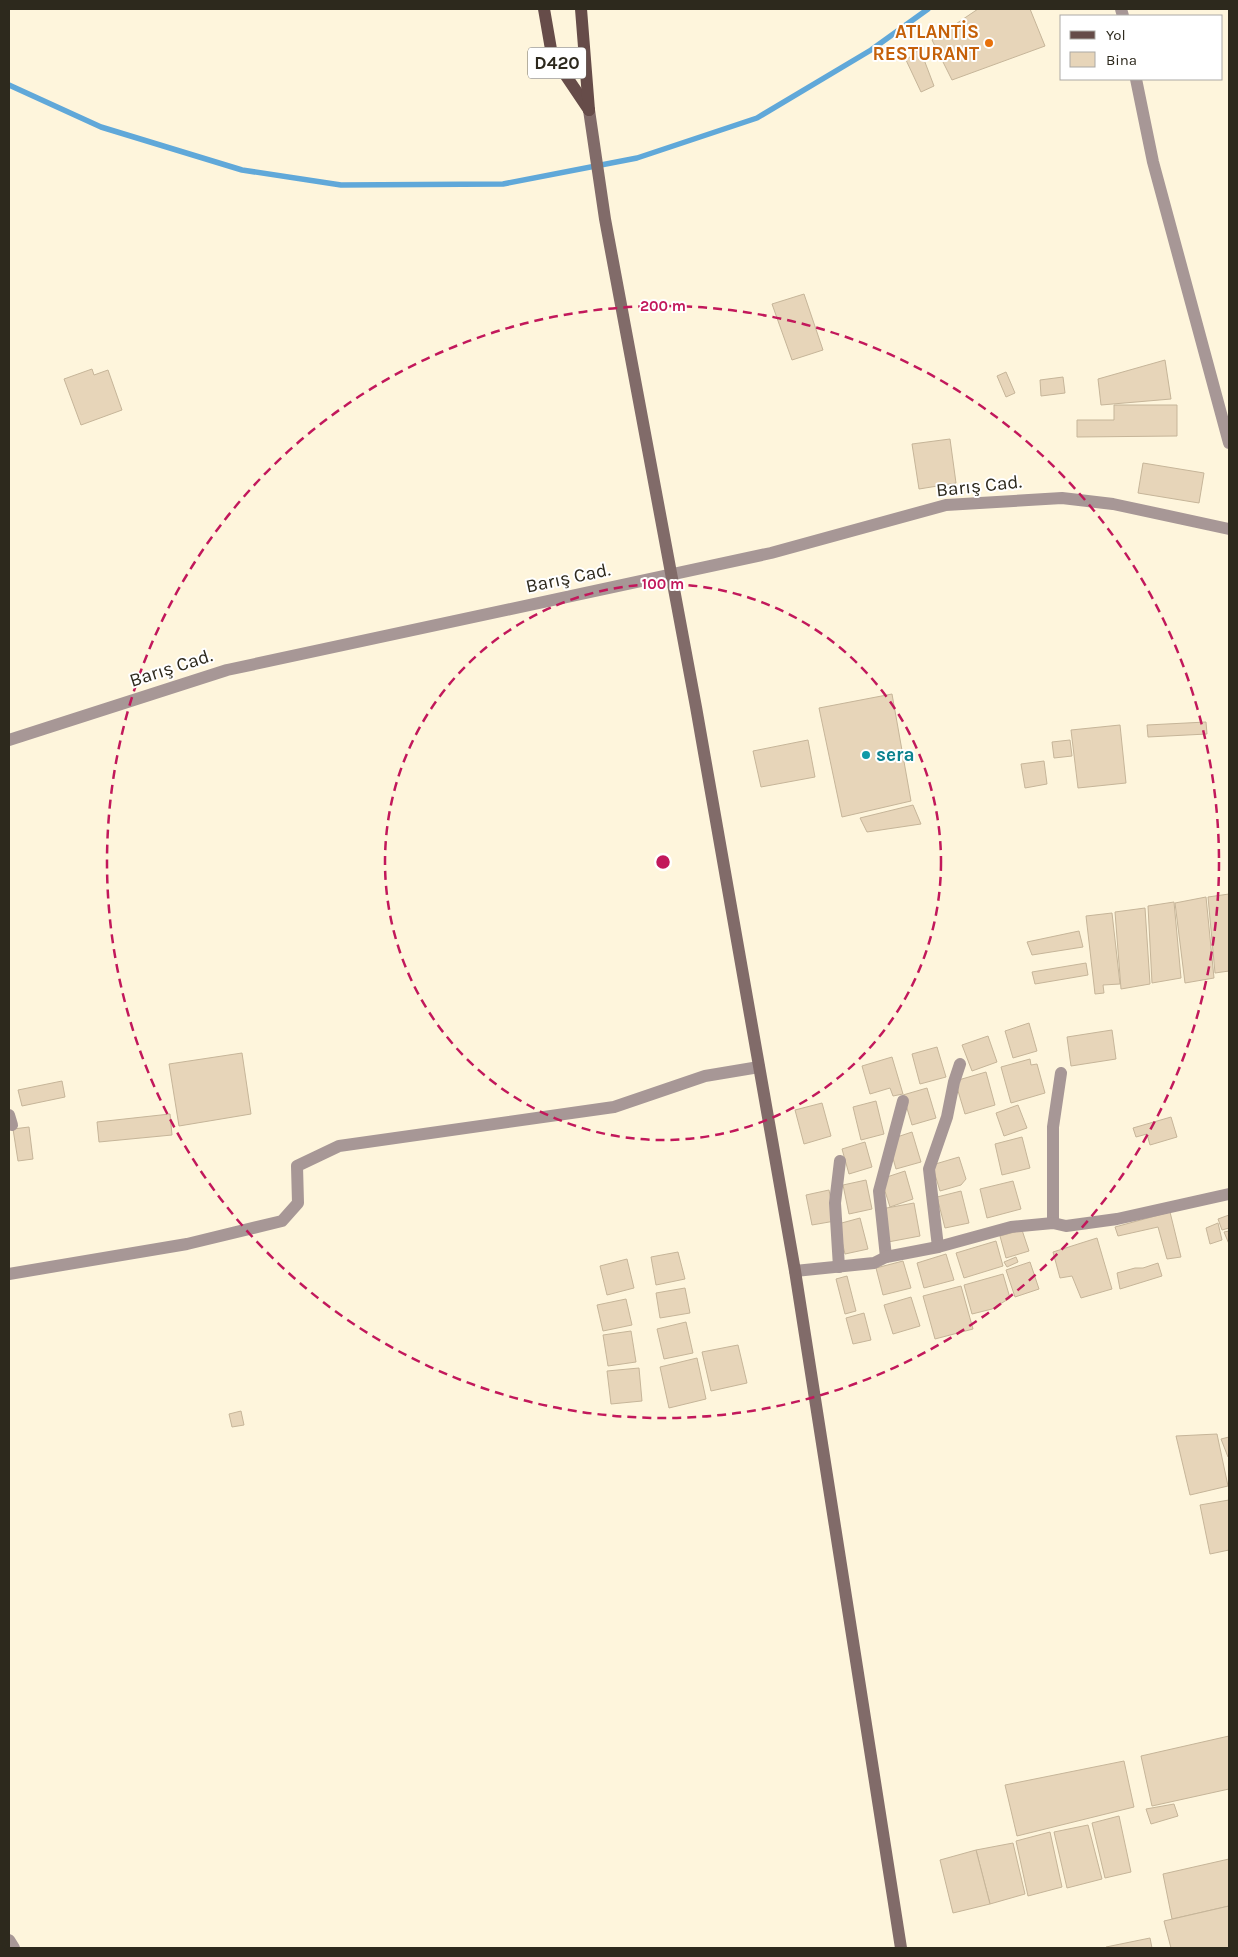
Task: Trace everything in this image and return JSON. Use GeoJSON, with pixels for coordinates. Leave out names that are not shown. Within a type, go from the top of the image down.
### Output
{"type":"FeatureCollection","features":[{"type":"Feature","properties":{"kind":"main road","name":"D420"},"geometry":{"type":"LineString","coordinates":[[544,9],[552,55],[589,110]]}},
{"type":"Feature","properties":{"kind":"main road","name":"D420"},"geometry":{"type":"LineString","coordinates":[[581,9],[589,110]]}},
{"type":"Feature","properties":{"kind":"main road"},"geometry":{"type":"LineString","coordinates":[[589,110],[605,219],[671,575],[795,1271],[901,1948]]}},
{"type":"Feature","properties":{"kind":"street"},"geometry":{"type":"LineString","coordinates":[[1136,80],[1153,162],[1229,443]]}},
{"type":"Feature","properties":{"kind":"street","name":"Barış Cad."},"geometry":{"type":"LineString","coordinates":[[9,740],[227,670],[771,553],[946,505],[1062,498],[1113,504],[1229,529]]}},
{"type":"Feature","properties":{"kind":"street"},"geometry":{"type":"LineString","coordinates":[[938,1247],[929,1169],[947,1117],[954,1082],[960,1064]]}},
{"type":"Feature","properties":{"kind":"street"},"geometry":{"type":"LineString","coordinates":[[9,1274],[187,1244],[282,1221],[298,1203],[297,1166],[339,1146],[614,1107],[705,1076],[759,1067]]}},
{"type":"Feature","properties":{"kind":"street"},"geometry":{"type":"LineString","coordinates":[[1054,1223],[1053,1127],[1061,1073]]}},
{"type":"Feature","properties":{"kind":"street"},"geometry":{"type":"LineString","coordinates":[[886,1257],[879,1191],[903,1102]]}},
{"type":"Feature","properties":{"kind":"street"},"geometry":{"type":"LineString","coordinates":[[839,1267],[835,1203],[840,1161]]}},
{"type":"Feature","properties":{"kind":"street"},"geometry":{"type":"LineString","coordinates":[[795,1271],[874,1263],[886,1257],[938,1247],[1012,1228],[1054,1223],[1066,1226],[1117,1219],[1229,1194]]}},
{"type":"Feature","properties":{"kind":"street"},"geometry":{"type":"LineString","coordinates":[[9,1940],[14,1948]]}},
{"type":"Feature","properties":{"kind":"building","name":"ATLANTİS RESTURANT"},"geometry":{"type":"Polygon","coordinates":[[[978,9],[1030,9],[1045,46],[952,80],[932,40],[978,9]]]}},
{"type":"Feature","properties":{"kind":"building"},"geometry":{"type":"Polygon","coordinates":[[[920,49],[934,86],[921,92],[906,60],[920,49]]]}},
{"type":"Feature","properties":{"kind":"building"},"geometry":{"type":"Polygon","coordinates":[[[804,294],[823,350],[792,360],[772,304],[804,294]]]}},
{"type":"Feature","properties":{"kind":"building"},"geometry":{"type":"Polygon","coordinates":[[[1165,360],[1171,399],[1101,405],[1098,379],[1165,360]]]}},
{"type":"Feature","properties":{"kind":"building"},"geometry":{"type":"Polygon","coordinates":[[[92,369],[94,375],[108,370],[122,410],[81,425],[64,379],[92,369]]]}},
{"type":"Feature","properties":{"kind":"building"},"geometry":{"type":"Polygon","coordinates":[[[1006,372],[1015,393],[1006,397],[997,376],[1006,372]]]}},
{"type":"Feature","properties":{"kind":"building"},"geometry":{"type":"Polygon","coordinates":[[[1063,377],[1065,393],[1041,396],[1040,380],[1063,377]]]}},
{"type":"Feature","properties":{"kind":"building"},"geometry":{"type":"Polygon","coordinates":[[[1114,405],[1177,405],[1177,436],[1077,437],[1077,420],[1114,420],[1114,405]]]}},
{"type":"Feature","properties":{"kind":"building"},"geometry":{"type":"Polygon","coordinates":[[[950,439],[956,483],[919,489],[912,444],[950,439]]]}},
{"type":"Feature","properties":{"kind":"building"},"geometry":{"type":"Polygon","coordinates":[[[1143,463],[1204,473],[1199,503],[1138,493],[1143,463]]]}},
{"type":"Feature","properties":{"kind":"building","name":"sera"},"geometry":{"type":"Polygon","coordinates":[[[892,694],[911,801],[842,817],[819,708],[892,694]]]}},
{"type":"Feature","properties":{"kind":"building"},"geometry":{"type":"Polygon","coordinates":[[[1206,722],[1207,734],[1148,737],[1147,725],[1206,722]]]}},
{"type":"Feature","properties":{"kind":"building"},"geometry":{"type":"Polygon","coordinates":[[[1120,725],[1126,783],[1078,788],[1071,730],[1120,725]]]}},
{"type":"Feature","properties":{"kind":"building"},"geometry":{"type":"Polygon","coordinates":[[[808,740],[815,777],[761,787],[753,751],[808,740]]]}},
{"type":"Feature","properties":{"kind":"building"},"geometry":{"type":"Polygon","coordinates":[[[1070,740],[1072,756],[1054,758],[1052,742],[1070,740]]]}},
{"type":"Feature","properties":{"kind":"building"},"geometry":{"type":"Polygon","coordinates":[[[1044,761],[1047,784],[1025,788],[1021,764],[1044,761]]]}},
{"type":"Feature","properties":{"kind":"building","name":"sera"},"geometry":{"type":"Polygon","coordinates":[[[913,805],[921,824],[867,832],[860,818],[913,805]]]}},
{"type":"Feature","properties":{"kind":"building"},"geometry":{"type":"Polygon","coordinates":[[[1229,894],[1229,971],[1215,973],[1208,897],[1229,894]]]}},
{"type":"Feature","properties":{"kind":"building"},"geometry":{"type":"Polygon","coordinates":[[[1206,897],[1214,978],[1185,983],[1175,903],[1206,897]]]}},
{"type":"Feature","properties":{"kind":"building"},"geometry":{"type":"Polygon","coordinates":[[[1174,902],[1181,978],[1152,983],[1148,906],[1174,902]]]}},
{"type":"Feature","properties":{"kind":"building"},"geometry":{"type":"Polygon","coordinates":[[[1145,908],[1150,984],[1121,989],[1115,912],[1145,908]]]}},
{"type":"Feature","properties":{"kind":"building"},"geometry":{"type":"Polygon","coordinates":[[[1112,913],[1120,984],[1103,985],[1104,993],[1095,994],[1086,916],[1112,913]]]}},
{"type":"Feature","properties":{"kind":"building"},"geometry":{"type":"Polygon","coordinates":[[[1079,931],[1083,947],[1032,955],[1027,942],[1079,931]]]}},
{"type":"Feature","properties":{"kind":"building"},"geometry":{"type":"Polygon","coordinates":[[[1086,963],[1088,975],[1035,984],[1032,972],[1086,963]]]}},
{"type":"Feature","properties":{"kind":"building"},"geometry":{"type":"Polygon","coordinates":[[[1029,1023],[1037,1051],[1013,1058],[1005,1031],[1029,1023]]]}},
{"type":"Feature","properties":{"kind":"building"},"geometry":{"type":"Polygon","coordinates":[[[1112,1030],[1116,1059],[1071,1066],[1067,1037],[1112,1030]]]}},
{"type":"Feature","properties":{"kind":"building"},"geometry":{"type":"Polygon","coordinates":[[[988,1036],[997,1062],[972,1071],[962,1045],[988,1036]]]}},
{"type":"Feature","properties":{"kind":"building"},"geometry":{"type":"Polygon","coordinates":[[[937,1047],[946,1077],[920,1084],[912,1054],[937,1047]]]}},
{"type":"Feature","properties":{"kind":"building"},"geometry":{"type":"Polygon","coordinates":[[[242,1053],[251,1114],[179,1126],[169,1064],[242,1053]]]}},
{"type":"Feature","properties":{"kind":"building"},"geometry":{"type":"Polygon","coordinates":[[[892,1057],[903,1094],[893,1096],[890,1088],[870,1094],[862,1066],[892,1057]]]}},
{"type":"Feature","properties":{"kind":"building"},"geometry":{"type":"Polygon","coordinates":[[[1030,1059],[1031,1065],[1037,1064],[1045,1093],[1011,1103],[1001,1067],[1030,1059]]]}},
{"type":"Feature","properties":{"kind":"building"},"geometry":{"type":"Polygon","coordinates":[[[986,1072],[995,1105],[965,1114],[955,1081],[986,1072]]]}},
{"type":"Feature","properties":{"kind":"building"},"geometry":{"type":"Polygon","coordinates":[[[62,1081],[65,1097],[22,1106],[18,1090],[62,1081]]]}},
{"type":"Feature","properties":{"kind":"building"},"geometry":{"type":"Polygon","coordinates":[[[927,1088],[936,1118],[912,1125],[903,1095],[927,1088]]]}},
{"type":"Feature","properties":{"kind":"building"},"geometry":{"type":"Polygon","coordinates":[[[876,1101],[884,1134],[861,1140],[853,1107],[876,1101]]]}},
{"type":"Feature","properties":{"kind":"building"},"geometry":{"type":"Polygon","coordinates":[[[822,1103],[831,1136],[804,1144],[795,1110],[822,1103]]]}},
{"type":"Feature","properties":{"kind":"building"},"geometry":{"type":"Polygon","coordinates":[[[1018,1105],[1027,1128],[1004,1136],[996,1113],[1018,1105]]]}},
{"type":"Feature","properties":{"kind":"building"},"geometry":{"type":"Polygon","coordinates":[[[170,1114],[172,1135],[99,1142],[97,1122],[170,1114]]]}},
{"type":"Feature","properties":{"kind":"building"},"geometry":{"type":"Polygon","coordinates":[[[1171,1117],[1177,1137],[1150,1145],[1147,1134],[1136,1137],[1133,1128],[1171,1117]]]}},
{"type":"Feature","properties":{"kind":"building"},"geometry":{"type":"Polygon","coordinates":[[[29,1127],[33,1159],[18,1161],[13,1129],[29,1127]]]}},
{"type":"Feature","properties":{"kind":"building"},"geometry":{"type":"Polygon","coordinates":[[[912,1132],[921,1162],[896,1169],[892,1155],[897,1137],[912,1132]]]}},
{"type":"Feature","properties":{"kind":"building"},"geometry":{"type":"Polygon","coordinates":[[[1022,1137],[1030,1168],[1002,1175],[995,1144],[1022,1137]]]}},
{"type":"Feature","properties":{"kind":"building"},"geometry":{"type":"Polygon","coordinates":[[[865,1142],[872,1167],[849,1174],[842,1149],[865,1142]]]}},
{"type":"Feature","properties":{"kind":"building"},"geometry":{"type":"Polygon","coordinates":[[[959,1157],[966,1179],[961,1185],[940,1191],[932,1165],[959,1157]]]}},
{"type":"Feature","properties":{"kind":"building"},"geometry":{"type":"Polygon","coordinates":[[[905,1171],[913,1199],[890,1207],[884,1188],[887,1177],[905,1171]]]}},
{"type":"Feature","properties":{"kind":"building"},"geometry":{"type":"Polygon","coordinates":[[[866,1180],[872,1209],[849,1214],[843,1185],[866,1180]]]}},
{"type":"Feature","properties":{"kind":"building"},"geometry":{"type":"Polygon","coordinates":[[[1013,1181],[1021,1209],[987,1218],[980,1189],[1013,1181]]]}},
{"type":"Feature","properties":{"kind":"building"},"geometry":{"type":"Polygon","coordinates":[[[829,1190],[835,1221],[812,1225],[806,1195],[829,1190]]]}},
{"type":"Feature","properties":{"kind":"building"},"geometry":{"type":"Polygon","coordinates":[[[961,1191],[969,1223],[945,1228],[937,1197],[961,1191]]]}},
{"type":"Feature","properties":{"kind":"building"},"geometry":{"type":"Polygon","coordinates":[[[914,1203],[920,1236],[888,1242],[881,1209],[914,1203]]]}},
{"type":"Feature","properties":{"kind":"building"},"geometry":{"type":"Polygon","coordinates":[[[1170,1212],[1181,1257],[1167,1259],[1158,1227],[1118,1236],[1115,1227],[1170,1212]]]}},
{"type":"Feature","properties":{"kind":"building"},"geometry":{"type":"Polygon","coordinates":[[[1229,1215],[1229,1228],[1222,1230],[1218,1219],[1229,1215]]]}},
{"type":"Feature","properties":{"kind":"building"},"geometry":{"type":"Polygon","coordinates":[[[860,1218],[868,1249],[845,1254],[838,1224],[860,1218]]]}},
{"type":"Feature","properties":{"kind":"building"},"geometry":{"type":"Polygon","coordinates":[[[1218,1223],[1222,1240],[1210,1244],[1206,1228],[1218,1223]]]}},
{"type":"Feature","properties":{"kind":"building"},"geometry":{"type":"Polygon","coordinates":[[[1022,1230],[1029,1251],[1006,1258],[1000,1236],[1022,1230]]]}},
{"type":"Feature","properties":{"kind":"building"},"geometry":{"type":"Polygon","coordinates":[[[1229,1231],[1229,1244],[1224,1232],[1229,1231]]]}},
{"type":"Feature","properties":{"kind":"building"},"geometry":{"type":"Polygon","coordinates":[[[1097,1238],[1112,1289],[1081,1298],[1072,1276],[1060,1278],[1053,1252],[1097,1238]]]}},
{"type":"Feature","properties":{"kind":"building"},"geometry":{"type":"Polygon","coordinates":[[[996,1241],[1003,1266],[964,1278],[956,1253],[996,1241]]]}},
{"type":"Feature","properties":{"kind":"building"},"geometry":{"type":"Polygon","coordinates":[[[678,1252],[685,1279],[656,1285],[651,1257],[678,1252]]]}},
{"type":"Feature","properties":{"kind":"building"},"geometry":{"type":"Polygon","coordinates":[[[946,1254],[954,1280],[924,1288],[917,1263],[946,1254]]]}},
{"type":"Feature","properties":{"kind":"building"},"geometry":{"type":"Polygon","coordinates":[[[1016,1257],[1018,1262],[1007,1267],[1004,1262],[1016,1257]]]}},
{"type":"Feature","properties":{"kind":"building"},"geometry":{"type":"Polygon","coordinates":[[[627,1259],[634,1288],[607,1295],[600,1266],[627,1259]]]}},
{"type":"Feature","properties":{"kind":"building"},"geometry":{"type":"Polygon","coordinates":[[[903,1261],[911,1288],[883,1295],[876,1268],[903,1261]]]}},
{"type":"Feature","properties":{"kind":"building"},"geometry":{"type":"Polygon","coordinates":[[[1030,1262],[1039,1289],[1015,1297],[1006,1270],[1030,1262]]]}},
{"type":"Feature","properties":{"kind":"building"},"geometry":{"type":"Polygon","coordinates":[[[1158,1263],[1162,1276],[1120,1289],[1117,1273],[1158,1263]]]}},
{"type":"Feature","properties":{"kind":"building"},"geometry":{"type":"Polygon","coordinates":[[[1003,1274],[1010,1298],[992,1309],[972,1314],[964,1285],[1003,1274]]]}},
{"type":"Feature","properties":{"kind":"building"},"geometry":{"type":"Polygon","coordinates":[[[847,1276],[856,1311],[845,1314],[836,1279],[847,1276]]]}},
{"type":"Feature","properties":{"kind":"building"},"geometry":{"type":"Polygon","coordinates":[[[961,1286],[973,1329],[935,1339],[923,1296],[961,1286]]]}},
{"type":"Feature","properties":{"kind":"building"},"geometry":{"type":"Polygon","coordinates":[[[685,1288],[690,1313],[660,1318],[656,1293],[685,1288]]]}},
{"type":"Feature","properties":{"kind":"building"},"geometry":{"type":"Polygon","coordinates":[[[911,1297],[920,1326],[893,1334],[884,1305],[911,1297]]]}},
{"type":"Feature","properties":{"kind":"building"},"geometry":{"type":"Polygon","coordinates":[[[626,1299],[632,1325],[603,1331],[597,1305],[626,1299]]]}},
{"type":"Feature","properties":{"kind":"building"},"geometry":{"type":"Polygon","coordinates":[[[864,1313],[871,1340],[853,1344],[846,1318],[864,1313]]]}},
{"type":"Feature","properties":{"kind":"building"},"geometry":{"type":"Polygon","coordinates":[[[686,1322],[693,1353],[664,1359],[657,1329],[686,1322]]]}},
{"type":"Feature","properties":{"kind":"building"},"geometry":{"type":"Polygon","coordinates":[[[631,1331],[636,1362],[608,1366],[603,1335],[631,1331]]]}},
{"type":"Feature","properties":{"kind":"building"},"geometry":{"type":"Polygon","coordinates":[[[738,1345],[747,1383],[711,1391],[702,1352],[738,1345]]]}},
{"type":"Feature","properties":{"kind":"building"},"geometry":{"type":"Polygon","coordinates":[[[697,1358],[706,1399],[669,1408],[660,1367],[697,1358]]]}},
{"type":"Feature","properties":{"kind":"building"},"geometry":{"type":"Polygon","coordinates":[[[639,1368],[642,1401],[611,1404],[607,1371],[639,1368]]]}},
{"type":"Feature","properties":{"kind":"building"},"geometry":{"type":"Polygon","coordinates":[[[241,1411],[244,1425],[232,1427],[229,1414],[241,1411]]]}},
{"type":"Feature","properties":{"kind":"building"},"geometry":{"type":"Polygon","coordinates":[[[1217,1434],[1228,1486],[1190,1495],[1176,1436],[1217,1434]]]}},
{"type":"Feature","properties":{"kind":"building"},"geometry":{"type":"Polygon","coordinates":[[[1229,1437],[1229,1457],[1228,1457],[1221,1439],[1229,1437]]]}},
{"type":"Feature","properties":{"kind":"building"},"geometry":{"type":"Polygon","coordinates":[[[1229,1500],[1229,1550],[1210,1554],[1200,1505],[1229,1500]]]}},
{"type":"Feature","properties":{"kind":"building"},"geometry":{"type":"Polygon","coordinates":[[[1229,1736],[1229,1789],[1152,1806],[1141,1756],[1229,1736]]]}},
{"type":"Feature","properties":{"kind":"building"},"geometry":{"type":"Polygon","coordinates":[[[1124,1761],[1134,1807],[1017,1836],[1005,1785],[1124,1761]]]}},
{"type":"Feature","properties":{"kind":"building"},"geometry":{"type":"Polygon","coordinates":[[[1174,1804],[1178,1816],[1151,1824],[1146,1809],[1174,1804]]]}},
{"type":"Feature","properties":{"kind":"building"},"geometry":{"type":"Polygon","coordinates":[[[1119,1816],[1131,1872],[1105,1878],[1092,1823],[1119,1816]]]}},
{"type":"Feature","properties":{"kind":"building"},"geometry":{"type":"Polygon","coordinates":[[[1088,1825],[1102,1879],[1067,1888],[1054,1832],[1088,1825]]]}},
{"type":"Feature","properties":{"kind":"building"},"geometry":{"type":"Polygon","coordinates":[[[1050,1832],[1062,1887],[1028,1896],[1016,1841],[1050,1832]]]}},
{"type":"Feature","properties":{"kind":"building"},"geometry":{"type":"Polygon","coordinates":[[[1013,1843],[1025,1894],[990,1904],[976,1850],[1013,1843]]]}},
{"type":"Feature","properties":{"kind":"building"},"geometry":{"type":"Polygon","coordinates":[[[976,1850],[990,1904],[953,1913],[940,1860],[976,1850]]]}},
{"type":"Feature","properties":{"kind":"building"},"geometry":{"type":"Polygon","coordinates":[[[1229,1859],[1229,1906],[1172,1919],[1163,1874],[1229,1859]]]}},
{"type":"Feature","properties":{"kind":"building"},"geometry":{"type":"Polygon","coordinates":[[[1229,1906],[1229,1948],[1171,1948],[1164,1921],[1229,1906]]]}},
{"type":"Feature","properties":{"kind":"building"},"geometry":{"type":"Polygon","coordinates":[[[1150,1938],[1152,1948],[1106,1948],[1106,1947],[1150,1938]]]}},
{"type":"Feature","properties":{"kind":"waterway"},"geometry":{"type":"LineString","coordinates":[[9,85],[101,127],[242,170],[341,185],[503,184],[637,158],[757,118],[871,50],[928,9]]}},
{"type":"Feature","properties":{"kind":"place","name":"ATLANTİS RESTURANT"},"geometry":{"type":"Point","coordinates":[989,43]}},
{"type":"Feature","properties":{"kind":"place","name":"sera"},"geometry":{"type":"Point","coordinates":[866,755]}}]}
